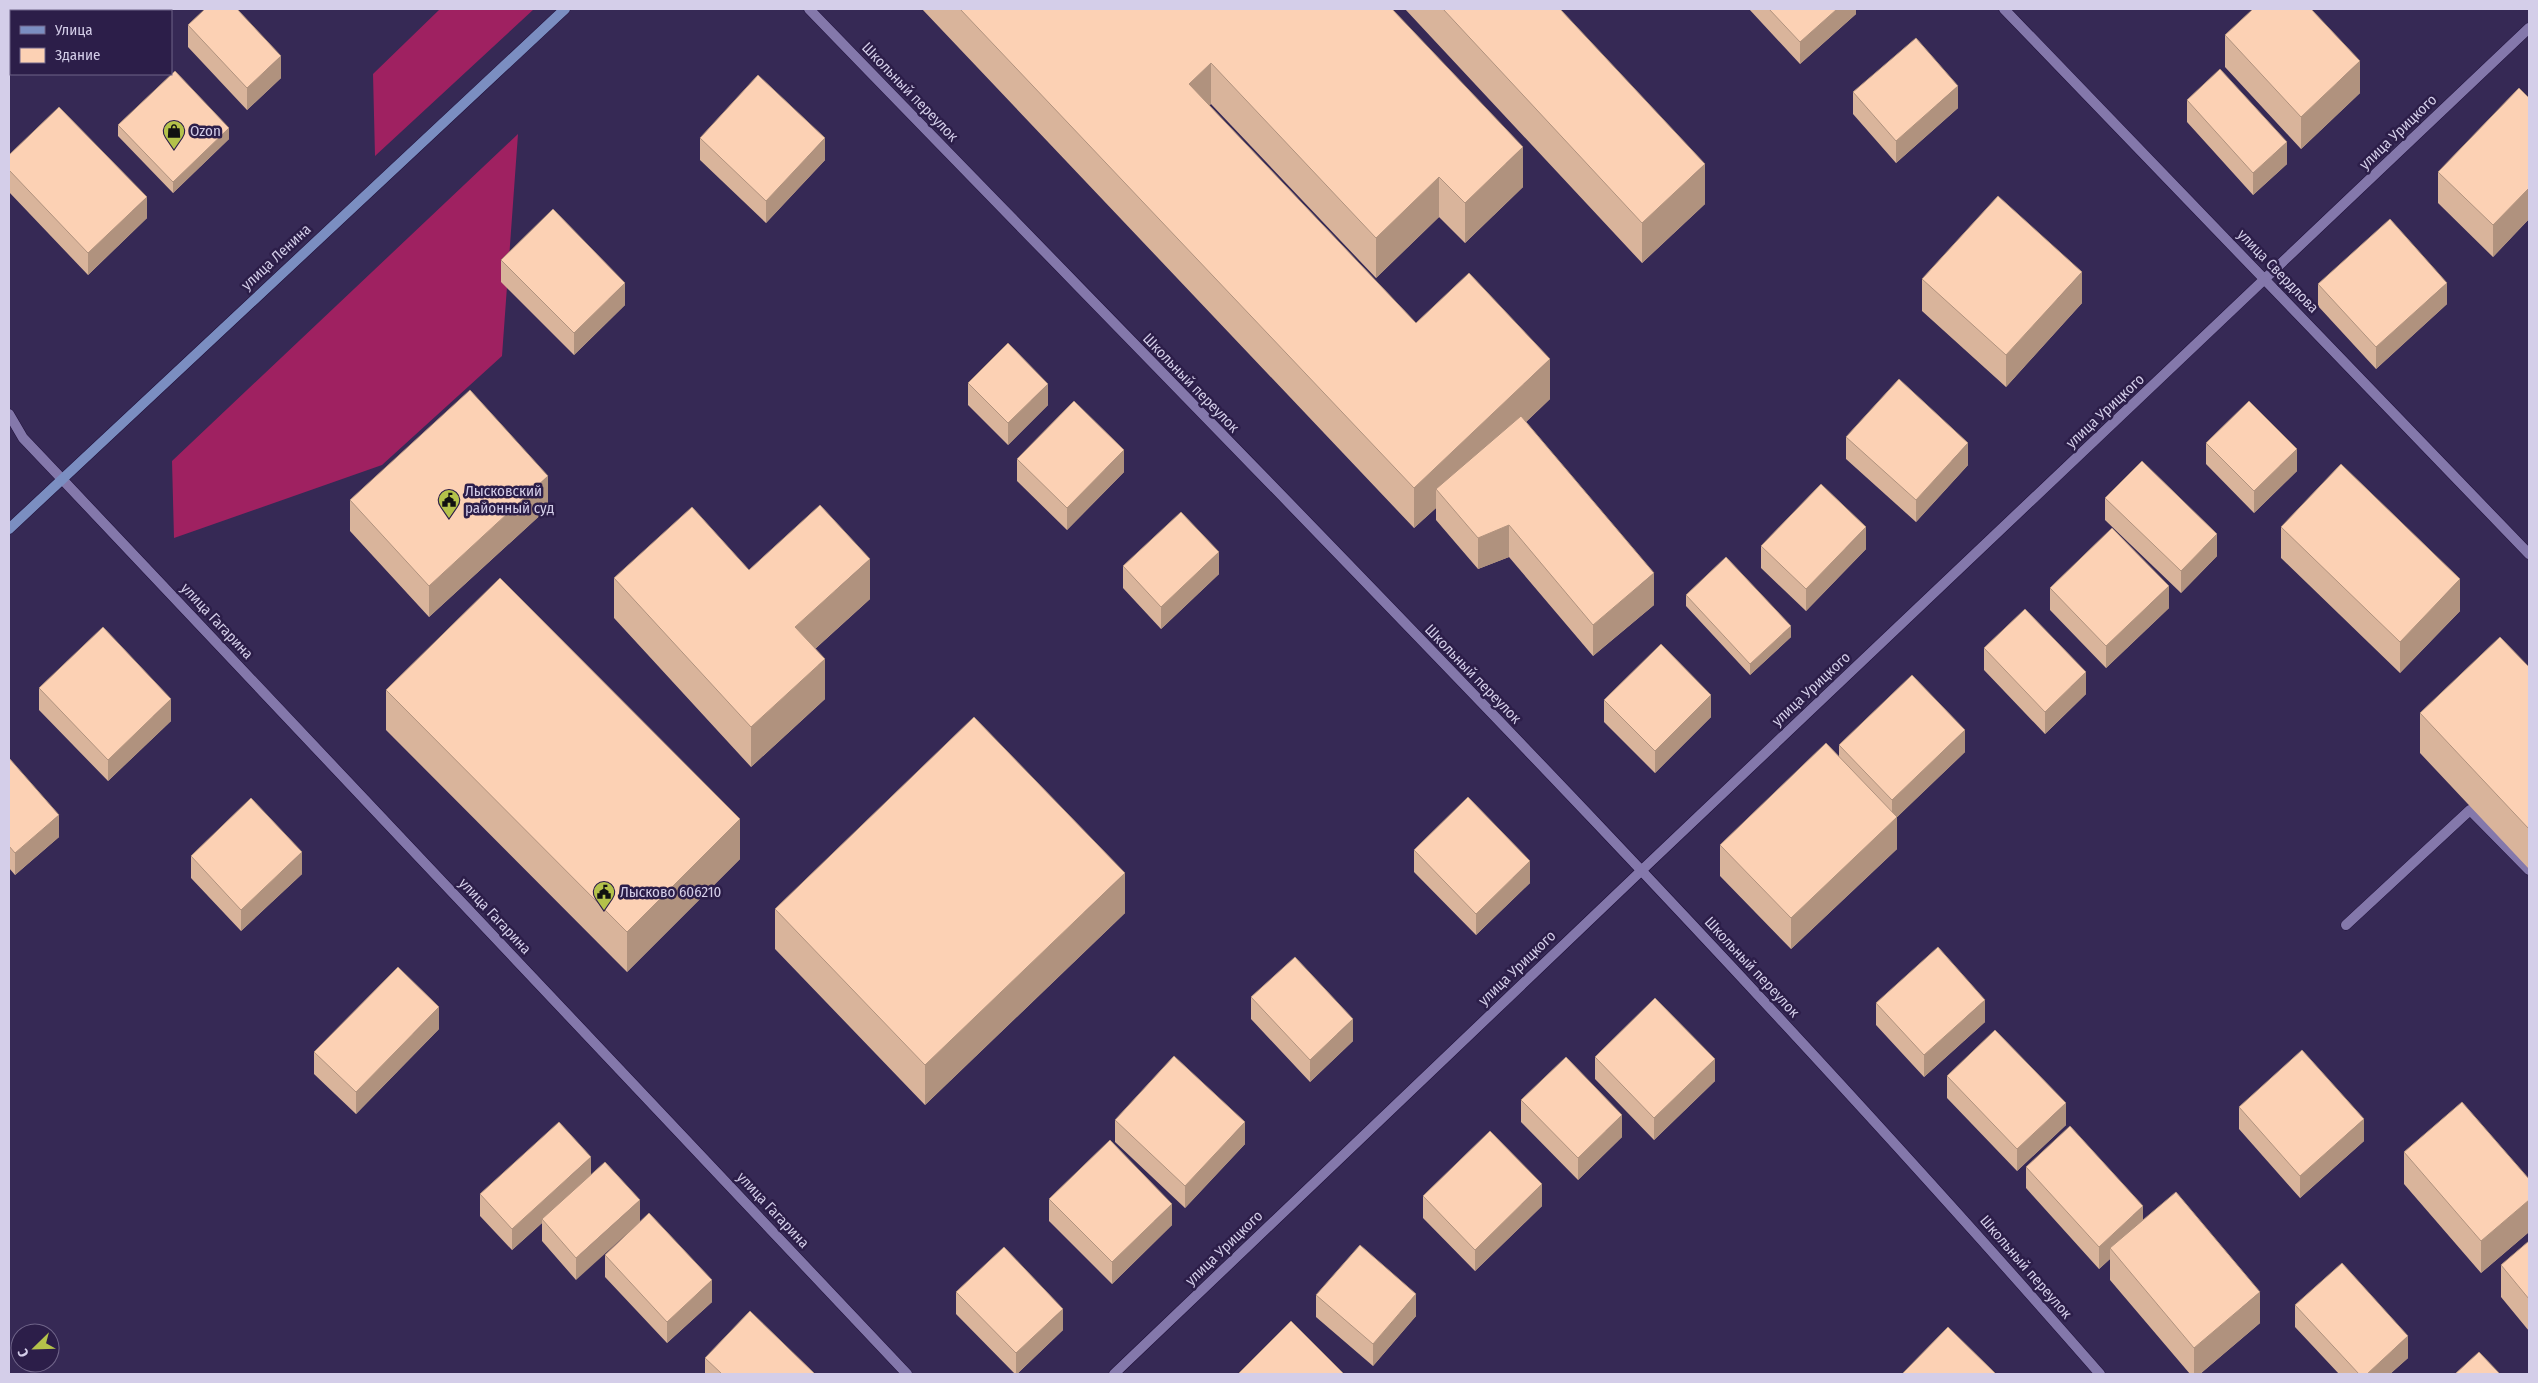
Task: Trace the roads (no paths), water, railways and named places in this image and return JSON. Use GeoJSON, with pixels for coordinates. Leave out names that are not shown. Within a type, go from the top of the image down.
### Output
{"type":"FeatureCollection","features":[{"type":"Feature","properties":{"kind":"main road","name":"улица Ленина"},"geometry":{"type":"LineString","coordinates":[[9,529],[61,478],[564,9]]}},
{"type":"Feature","properties":{"kind":"street","name":"Школьный переулок"},"geometry":{"type":"LineString","coordinates":[[809,9],[1642,870],[1964,1219],[2100,1374]]}},
{"type":"Feature","properties":{"kind":"street","name":"улица Свердлова"},"geometry":{"type":"LineString","coordinates":[[2004,9],[2529,554]]}},
{"type":"Feature","properties":{"kind":"street","name":"улица Урицкого"},"geometry":{"type":"LineString","coordinates":[[1114,1374],[2529,28]]}},
{"type":"Feature","properties":{"kind":"street","name":"улица Гагарина"},"geometry":{"type":"LineString","coordinates":[[9,414],[23,438],[907,1374]]}},
{"type":"Feature","properties":{"kind":"street"},"geometry":{"type":"LineString","coordinates":[[2346,925],[2470,810],[2529,870]]}},
{"type":"Feature","properties":{"kind":"place","name":"Ozon"},"geometry":{"type":"Point","coordinates":[174,150]}},
{"type":"Feature","properties":{"kind":"place","name":"Лысковский районный суд"},"geometry":{"type":"Point","coordinates":[449,519]}},
{"type":"Feature","properties":{"kind":"place","name":"Лысково 606210"},"geometry":{"type":"Point","coordinates":[604,911]}}]}
